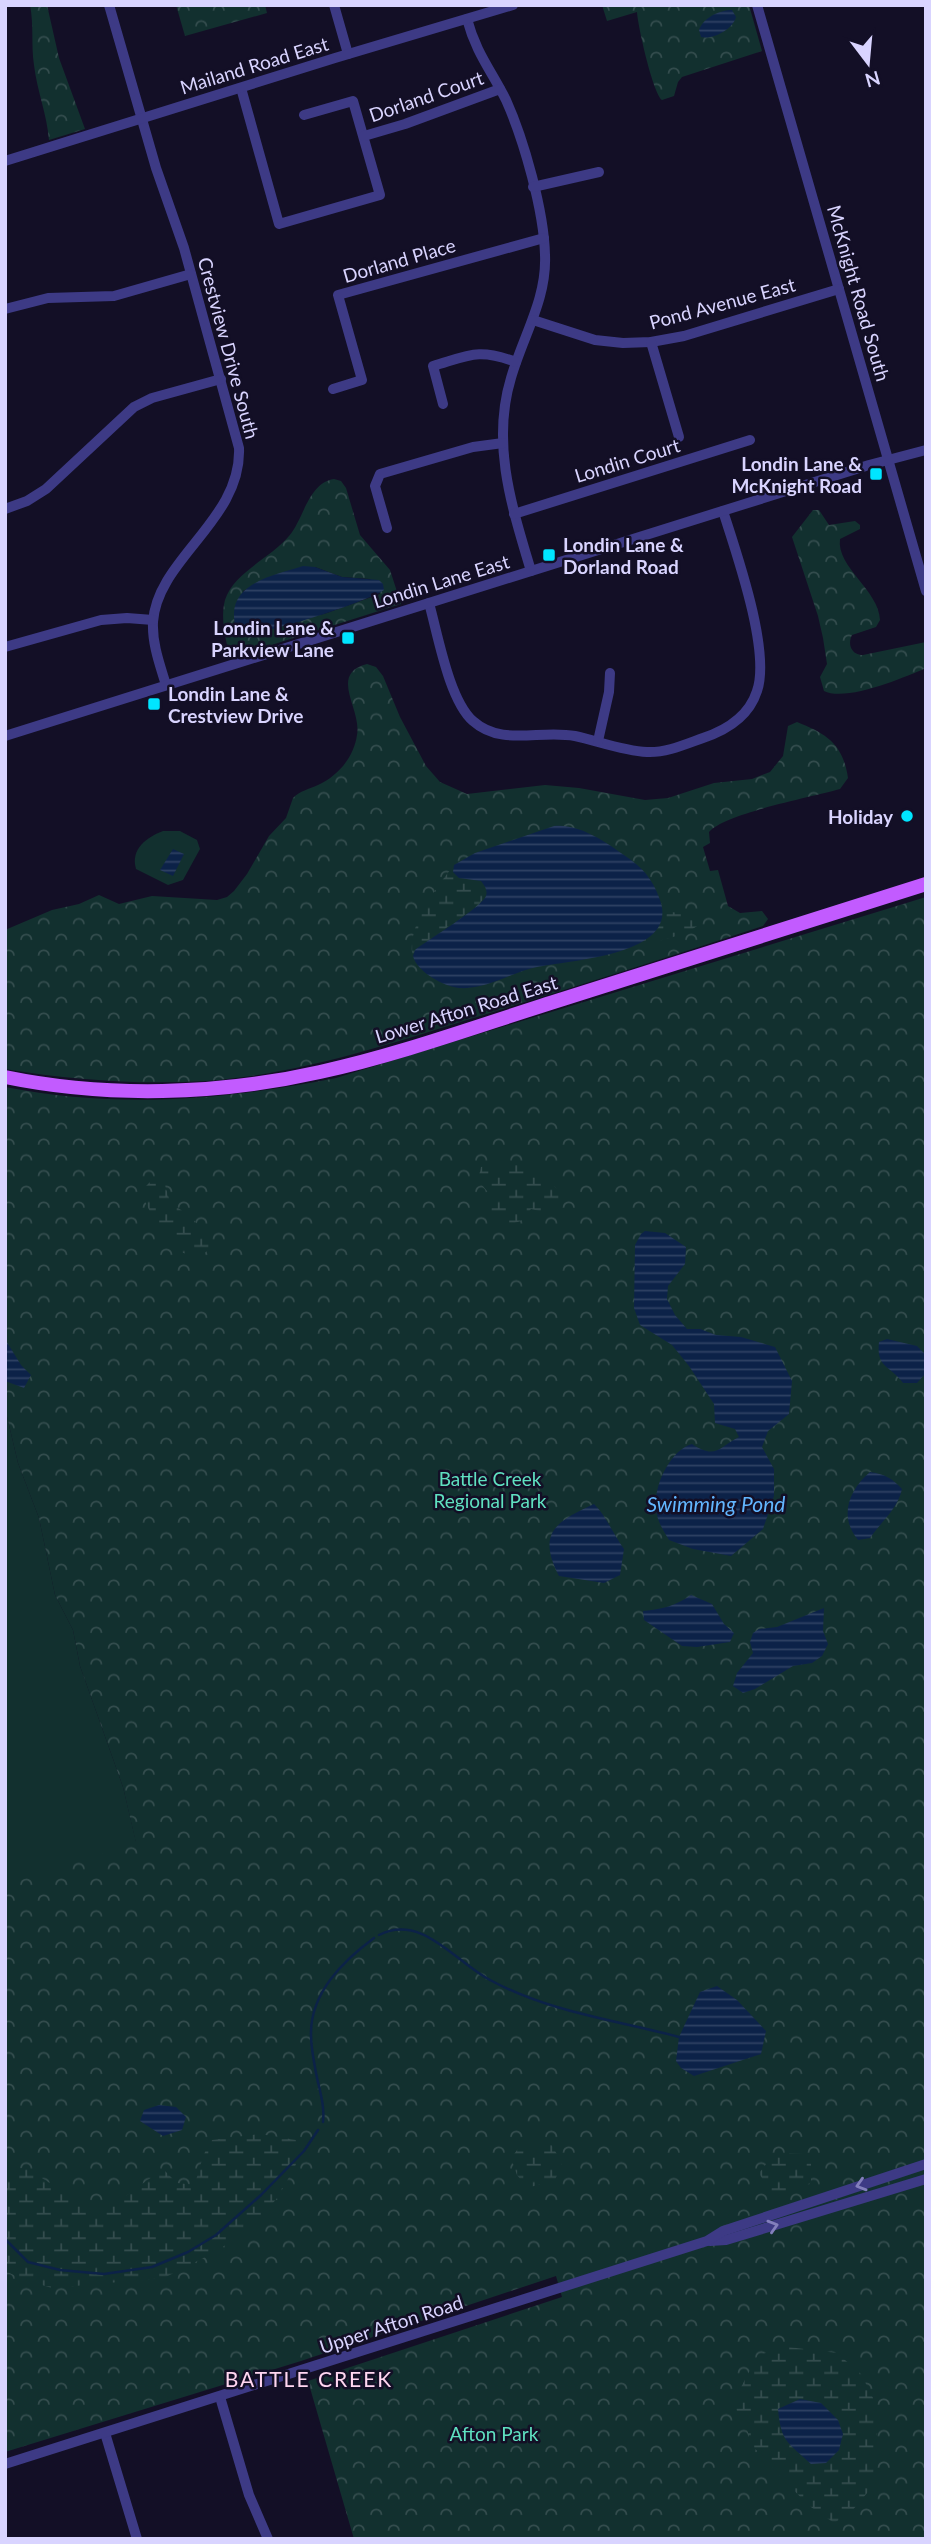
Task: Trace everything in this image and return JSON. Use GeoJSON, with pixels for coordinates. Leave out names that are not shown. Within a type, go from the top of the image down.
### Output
{"type":"FeatureCollection","features":[{"type":"Feature","properties":{"kind":"main road","name":"Lower Afton Road East"},"geometry":{"type":"LineString","coordinates":[[5,1077],[76,1087],[168,1090],[251,1084],[322,1072],[455,1033],[926,884]]}},
{"type":"Feature","properties":{"kind":"street","name":"Crestview Drive South"},"geometry":{"type":"LineString","coordinates":[[109,5],[191,274],[239,444],[236,478],[225,501],[166,584],[156,607],[153,620],[155,646],[166,685]]}},
{"type":"Feature","properties":{"kind":"street"},"geometry":{"type":"LineString","coordinates":[[334,5],[348,54]]}},
{"type":"Feature","properties":{"kind":"street","name":"Mailand Road East"},"geometry":{"type":"LineString","coordinates":[[5,161],[513,5]]}},
{"type":"Feature","properties":{"kind":"street","name":"McKnight Road South"},"geometry":{"type":"LineString","coordinates":[[758,5],[926,591]]}},
{"type":"Feature","properties":{"kind":"street"},"geometry":{"type":"LineString","coordinates":[[467,19],[477,51],[500,89],[518,129],[544,238],[543,282],[505,404],[503,443],[506,480],[531,571]]}},
{"type":"Feature","properties":{"kind":"street","name":"Dorland Court"},"geometry":{"type":"LineString","coordinates":[[241,88],[279,224],[380,195],[354,101],[304,115]]}},
{"type":"Feature","properties":{"kind":"street","name":"Dorland Court"},"geometry":{"type":"LineString","coordinates":[[363,136],[405,124],[500,89]]}},
{"type":"Feature","properties":{"kind":"street"},"geometry":{"type":"LineString","coordinates":[[533,187],[599,172]]}},
{"type":"Feature","properties":{"kind":"street","name":"Dorland Place"},"geometry":{"type":"LineString","coordinates":[[333,389],[362,380],[338,295],[544,238]]}},
{"type":"Feature","properties":{"kind":"street"},"geometry":{"type":"LineString","coordinates":[[5,309],[55,298],[114,296],[191,274]]}},
{"type":"Feature","properties":{"kind":"street","name":"Pond Avenue East"},"geometry":{"type":"LineString","coordinates":[[533,320],[595,340],[651,342],[698,332],[839,289]]}},
{"type":"Feature","properties":{"kind":"street"},"geometry":{"type":"LineString","coordinates":[[651,342],[679,438]]}},
{"type":"Feature","properties":{"kind":"street"},"geometry":{"type":"LineString","coordinates":[[443,404],[433,366],[481,353],[516,362]]}},
{"type":"Feature","properties":{"kind":"street"},"geometry":{"type":"LineString","coordinates":[[5,509],[27,501],[46,489],[134,407],[157,397],[221,379]]}},
{"type":"Feature","properties":{"kind":"street","name":"Londin Court"},"geometry":{"type":"LineString","coordinates":[[514,514],[750,440]]}},
{"type":"Feature","properties":{"kind":"street"},"geometry":{"type":"LineString","coordinates":[[387,528],[375,486],[380,474],[478,446],[503,443]]}},
{"type":"Feature","properties":{"kind":"street","name":"Londin Lane East"},"geometry":{"type":"LineString","coordinates":[[5,736],[926,450]]}},
{"type":"Feature","properties":{"kind":"street"},"geometry":{"type":"LineString","coordinates":[[429,603],[455,695],[462,709],[476,724],[506,736],[556,733],[643,752],[661,751],[713,734],[734,723],[751,705],[760,679],[748,592],[723,511]]}},
{"type":"Feature","properties":{"kind":"street"},"geometry":{"type":"LineString","coordinates":[[5,647],[101,620],[153,620]]}},
{"type":"Feature","properties":{"kind":"street"},"geometry":{"type":"LineString","coordinates":[[598,741],[609,692],[610,673]]}},
{"type":"Feature","properties":{"kind":"street","name":"Upper Afton Road"},"geometry":{"type":"LineString","coordinates":[[5,2464],[220,2398],[707,2241],[723,2231],[926,2164]]}},
{"type":"Feature","properties":{"kind":"street","name":"Upper Afton Road"},"geometry":{"type":"LineString","coordinates":[[707,2241],[726,2240],[926,2179]]}},
{"type":"Feature","properties":{"kind":"street"},"geometry":{"type":"LineString","coordinates":[[220,2398],[249,2495],[268,2539]]}},
{"type":"Feature","properties":{"kind":"street"},"geometry":{"type":"LineString","coordinates":[[105,2433],[137,2539]]}},
{"type":"Feature","properties":{"kind":"green space"},"geometry":{"type":"Polygon","coordinates":[[[30,5],[47,5],[59,58],[85,129],[49,140],[34,65],[30,5]]]}},
{"type":"Feature","properties":{"kind":"green space"},"geometry":{"type":"Polygon","coordinates":[[[176,5],[265,5],[267,13],[185,36],[176,5]]]}},
{"type":"Feature","properties":{"kind":"green space"},"geometry":{"type":"Polygon","coordinates":[[[602,5],[749,5],[762,51],[682,77],[674,96],[662,100],[650,73],[637,12],[607,21],[602,5]]]}},
{"type":"Feature","properties":{"kind":"green space"},"geometry":{"type":"Polygon","coordinates":[[[334,479],[341,481],[346,488],[360,535],[390,570],[401,604],[230,658],[223,615],[225,600],[230,590],[244,573],[289,536],[312,494],[325,482],[334,479]],[[315,567],[278,574],[243,591],[247,635],[327,613],[380,594],[370,579],[342,577],[315,567]]]}},
{"type":"Feature","properties":{"kind":"green space"},"geometry":{"type":"Polygon","coordinates":[[[813,510],[819,510],[829,525],[855,521],[860,525],[860,529],[840,539],[841,549],[844,559],[873,599],[880,620],[876,627],[852,635],[852,649],[863,655],[926,642],[926,668],[860,691],[834,694],[824,691],[820,677],[827,664],[823,638],[792,537],[813,510]]]}},
{"type":"Feature","properties":{"kind":"green space"},"geometry":{"type":"Polygon","coordinates":[[[367,664],[376,667],[383,676],[400,717],[426,766],[440,782],[467,794],[545,785],[645,800],[668,798],[714,783],[752,779],[770,772],[783,756],[788,726],[797,722],[817,731],[832,742],[846,766],[848,778],[840,789],[750,812],[732,818],[709,832],[710,843],[703,847],[710,871],[718,870],[728,906],[740,913],[762,911],[768,919],[763,926],[413,1037],[276,1072],[206,1081],[131,1082],[80,1079],[5,1069],[5,930],[52,910],[79,904],[99,895],[119,904],[152,896],[217,900],[227,897],[247,874],[269,836],[286,818],[293,798],[332,776],[349,758],[357,735],[357,725],[348,684],[356,669],[367,664]]]}},
{"type":"Feature","properties":{"kind":"green space"},"geometry":{"type":"Polygon","coordinates":[[[163,831],[180,831],[197,840],[200,849],[183,880],[168,885],[136,869],[135,862],[135,855],[141,845],[163,831]]]}},
{"type":"Feature","properties":{"kind":"green space"},"geometry":{"type":"Polygon","coordinates":[[[454,865],[453,867],[481,881],[487,892],[486,897],[415,950],[414,961],[413,936],[417,923],[431,897],[454,865]]]}},
{"type":"Feature","properties":{"kind":"green space","name":"Battle Creek Regional Park"},"geometry":{"type":"Polygon","coordinates":[[[926,897],[926,2539],[354,2539],[308,2381],[562,2297],[556,2276],[301,2361],[5,2452],[5,1885],[136,1843],[123,1787],[80,1666],[73,1630],[55,1595],[39,1518],[18,1463],[5,1408],[5,1087],[89,1098],[171,1099],[253,1092],[336,1078],[926,897]]]}},
{"type":"Feature","properties":{"kind":"green space"},"geometry":{"type":"Polygon","coordinates":[[[661,903],[669,912],[696,914],[701,923],[677,936],[632,947],[655,930],[661,917],[661,903]]]}},
{"type":"Feature","properties":{"kind":"green space"},"geometry":{"type":"Polygon","coordinates":[[[508,1162],[537,1166],[543,1176],[561,1192],[563,1206],[552,1214],[531,1209],[521,1221],[502,1227],[489,1219],[491,1196],[478,1180],[481,1167],[508,1162]]]}},
{"type":"Feature","properties":{"kind":"green space"},"geometry":{"type":"Polygon","coordinates":[[[151,1181],[165,1185],[170,1202],[192,1218],[211,1239],[209,1248],[200,1259],[178,1251],[166,1230],[153,1218],[144,1199],[145,1187],[151,1181]]]}},
{"type":"Feature","properties":{"kind":"green space"},"geometry":{"type":"Polygon","coordinates":[[[5,1408],[18,1463],[39,1518],[55,1595],[73,1630],[80,1666],[123,1787],[137,1846],[5,1886],[5,1408]]]}},
{"type":"Feature","properties":{"kind":"green space"},"geometry":{"type":"Polygon","coordinates":[[[260,2134],[296,2140],[298,2161],[278,2197],[256,2223],[217,2251],[164,2278],[52,2288],[5,2271],[5,2169],[26,2168],[89,2208],[120,2200],[163,2169],[177,2183],[194,2185],[203,2156],[212,2140],[260,2134]]]}},
{"type":"Feature","properties":{"kind":"green space"},"geometry":{"type":"Polygon","coordinates":[[[551,2144],[562,2163],[555,2180],[527,2188],[517,2175],[511,2158],[521,2145],[551,2144]]]}},
{"type":"Feature","properties":{"kind":"green space"},"geometry":{"type":"Polygon","coordinates":[[[783,2153],[803,2154],[811,2161],[811,2182],[787,2194],[770,2192],[759,2173],[767,2163],[783,2153]]]}},
{"type":"Feature","properties":{"kind":"green space"},"geometry":{"type":"Polygon","coordinates":[[[788,2347],[837,2353],[861,2374],[873,2398],[878,2423],[873,2486],[851,2512],[834,2523],[808,2505],[751,2444],[746,2425],[735,2408],[739,2391],[758,2355],[788,2347]],[[843,2434],[793,2447],[811,2463],[826,2463],[839,2450],[843,2434]]]}},
{"type":"Feature","properties":{"kind":"water"},"geometry":{"type":"Polygon","coordinates":[[[732,10],[736,17],[727,29],[711,37],[701,37],[699,30],[708,18],[732,10]]]}},
{"type":"Feature","properties":{"kind":"water"},"geometry":{"type":"Polygon","coordinates":[[[303,566],[315,567],[342,577],[379,580],[384,590],[358,602],[289,625],[251,633],[238,630],[234,615],[236,604],[249,587],[270,576],[303,566]]]}},
{"type":"Feature","properties":{"kind":"water"},"geometry":{"type":"Polygon","coordinates":[[[554,826],[585,831],[642,869],[653,884],[661,903],[661,921],[652,934],[637,945],[616,952],[528,969],[489,984],[469,988],[453,987],[425,973],[415,962],[415,950],[465,915],[486,896],[481,881],[459,878],[453,872],[454,865],[475,853],[554,826]]]}},
{"type":"Feature","properties":{"kind":"water"},"geometry":{"type":"Polygon","coordinates":[[[173,849],[184,854],[173,876],[160,870],[173,849]]]}},
{"type":"Feature","properties":{"kind":"water","name":"Swimming Pond"},"geometry":{"type":"Polygon","coordinates":[[[645,1231],[665,1233],[686,1247],[685,1264],[668,1286],[667,1299],[675,1315],[687,1329],[741,1337],[775,1347],[792,1381],[789,1414],[768,1431],[762,1447],[774,1469],[774,1496],[763,1529],[731,1556],[693,1549],[669,1540],[658,1518],[657,1490],[670,1461],[677,1454],[692,1444],[707,1451],[717,1450],[739,1437],[735,1429],[715,1423],[714,1404],[672,1345],[640,1325],[634,1308],[635,1245],[645,1231]]]}},
{"type":"Feature","properties":{"kind":"water"},"geometry":{"type":"Polygon","coordinates":[[[5,1339],[21,1365],[31,1375],[24,1388],[5,1381],[5,1339]]]}},
{"type":"Feature","properties":{"kind":"water"},"geometry":{"type":"Polygon","coordinates":[[[887,1339],[917,1346],[926,1355],[926,1373],[917,1383],[903,1383],[882,1362],[879,1342],[887,1339]]]}},
{"type":"Feature","properties":{"kind":"water"},"geometry":{"type":"Polygon","coordinates":[[[870,1472],[888,1477],[902,1489],[893,1508],[870,1538],[858,1540],[849,1522],[849,1504],[856,1487],[870,1472]]]}},
{"type":"Feature","properties":{"kind":"water"},"geometry":{"type":"Polygon","coordinates":[[[594,1504],[624,1549],[620,1575],[604,1583],[559,1576],[550,1549],[550,1539],[560,1523],[594,1504]]]}},
{"type":"Feature","properties":{"kind":"water"},"geometry":{"type":"Polygon","coordinates":[[[691,1595],[712,1604],[724,1624],[734,1633],[730,1642],[697,1647],[682,1646],[644,1620],[643,1611],[680,1602],[691,1595]]]}},
{"type":"Feature","properties":{"kind":"water"},"geometry":{"type":"Polygon","coordinates":[[[824,1608],[823,1631],[828,1644],[822,1656],[812,1663],[793,1666],[755,1689],[743,1693],[733,1686],[737,1673],[753,1653],[750,1642],[753,1633],[759,1629],[777,1627],[824,1608]]]}},
{"type":"Feature","properties":{"kind":"water"},"geometry":{"type":"Polygon","coordinates":[[[717,1986],[737,2000],[766,2031],[761,2054],[694,2076],[681,2068],[676,2061],[679,2037],[700,1992],[717,1986]]]}},
{"type":"Feature","properties":{"kind":"water"},"geometry":{"type":"Polygon","coordinates":[[[159,2105],[176,2107],[186,2117],[182,2130],[163,2136],[140,2121],[144,2110],[159,2105]]]}},
{"type":"Feature","properties":{"kind":"water"},"geometry":{"type":"Polygon","coordinates":[[[800,2399],[821,2403],[838,2420],[843,2434],[839,2450],[826,2463],[811,2464],[791,2446],[781,2429],[778,2409],[800,2399]]]}},
{"type":"Feature","properties":{"kind":"waterway"},"geometry":{"type":"LineString","coordinates":[[379,1935],[395,1930],[410,1930],[438,1942],[477,1972],[512,1991],[559,2008],[679,2037]]}},
{"type":"Feature","properties":{"kind":"waterway"},"geometry":{"type":"LineString","coordinates":[[323,2122],[311,2040],[316,2005],[330,1979],[374,1938]]}},
{"type":"Feature","properties":{"kind":"waterway"},"geometry":{"type":"LineString","coordinates":[[5,2239],[28,2262],[60,2270],[104,2274],[152,2267],[188,2252],[216,2235],[261,2195],[304,2151],[318,2130]]}},
{"type":"Feature","properties":{"kind":"place","name":"Londin Lane & McKnight Road"},"geometry":{"type":"Point","coordinates":[876,474]}},
{"type":"Feature","properties":{"kind":"place","name":"Londin Lane & Dorland Road"},"geometry":{"type":"Point","coordinates":[549,555]}},
{"type":"Feature","properties":{"kind":"place","name":"Londin Lane & Parkview Lane"},"geometry":{"type":"Point","coordinates":[348,638]}},
{"type":"Feature","properties":{"kind":"place","name":"Londin Lane & Crestview Drive"},"geometry":{"type":"Point","coordinates":[154,704]}},
{"type":"Feature","properties":{"kind":"place","name":"Holiday"},"geometry":{"type":"Point","coordinates":[907,816]}},
{"type":"Feature","properties":{"kind":"district","name":"BATTLE CREEK"},"geometry":{"type":"Point","coordinates":[309,2378]}},
{"type":"Feature","properties":{"kind":"park label","name":"Afton Park"},"geometry":{"type":"Point","coordinates":[494,2433]}}]}
